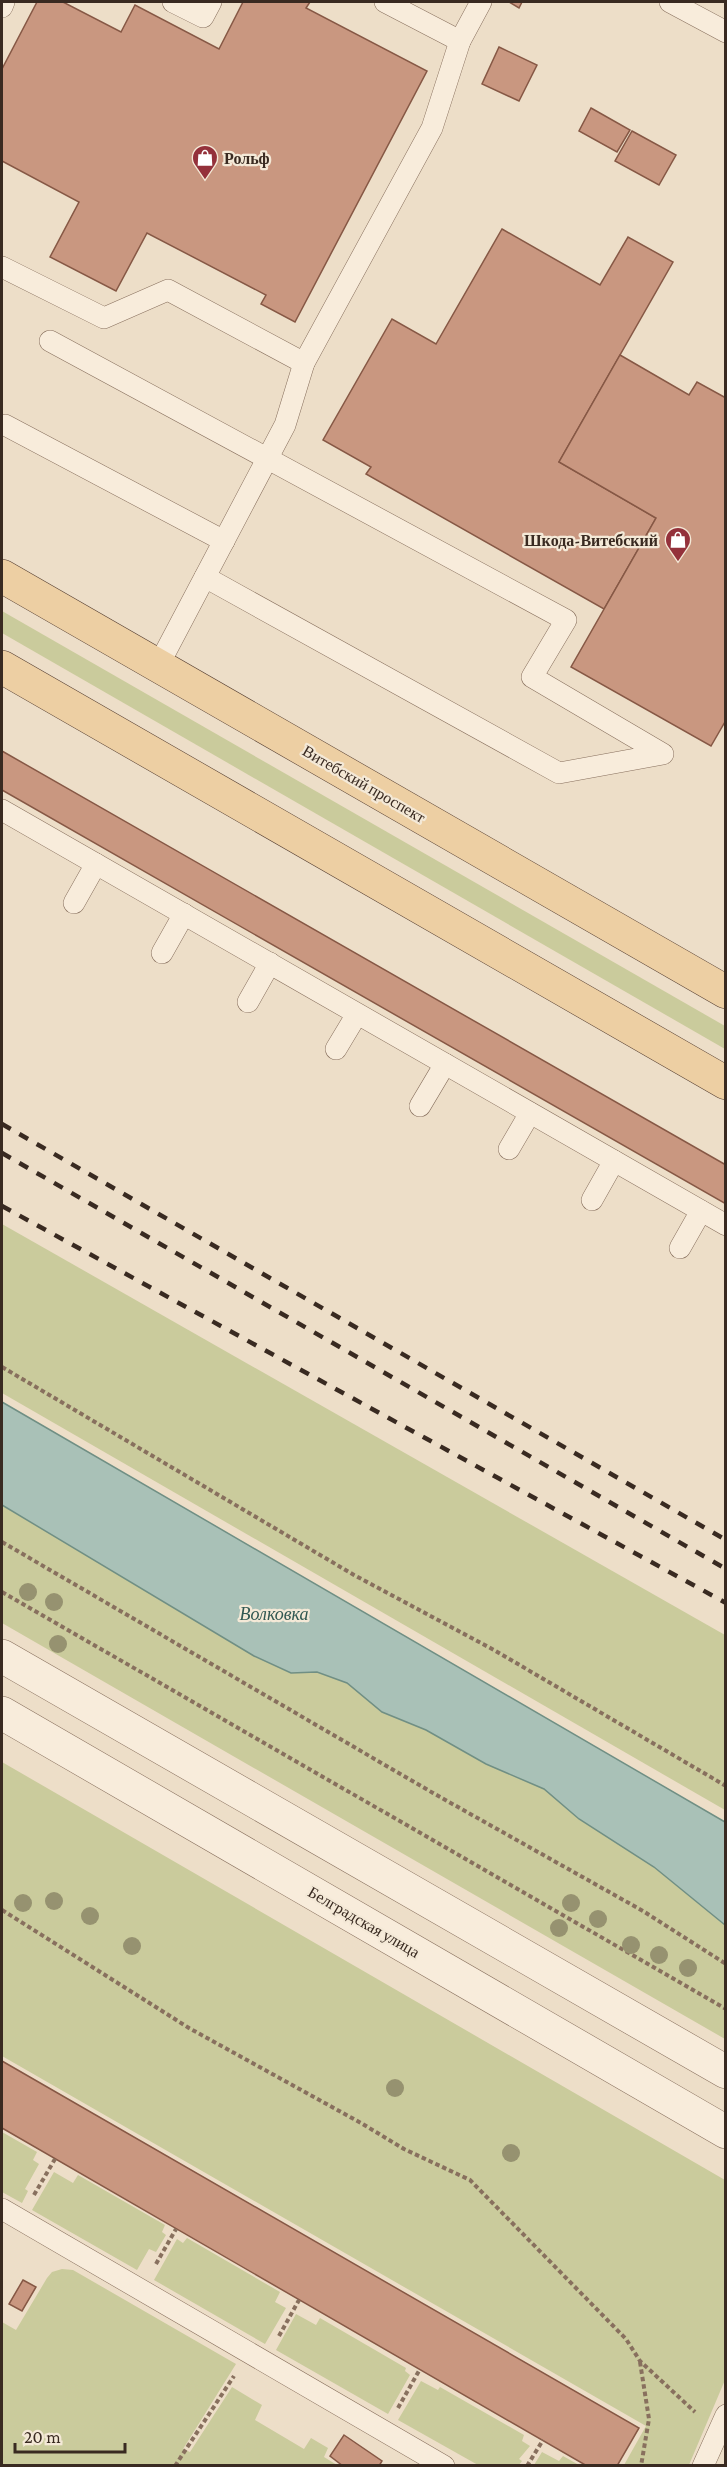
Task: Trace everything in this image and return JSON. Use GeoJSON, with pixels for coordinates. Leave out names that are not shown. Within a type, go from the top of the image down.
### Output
{"type":"FeatureCollection","features":[{"type":"Feature","properties":{"kind":"main road","name":"Витебский проспект"},"geometry":{"type":"LineString","coordinates":[[2,576],[726,992]]}},
{"type":"Feature","properties":{"kind":"main road"},"geometry":{"type":"LineString","coordinates":[[2,667],[726,1083]]}},
{"type":"Feature","properties":{"kind":"street"},"geometry":{"type":"LineString","coordinates":[[2,1656],[726,2072]]}},
{"type":"Feature","properties":{"kind":"street","name":"Белградская улица"},"geometry":{"type":"LineString","coordinates":[[2,1713],[726,2132]]}},
{"type":"Feature","properties":{"kind":"lane"},"geometry":{"type":"LineString","coordinates":[[2,7],[4,2]]}},
{"type":"Feature","properties":{"kind":"lane"},"geometry":{"type":"LineString","coordinates":[[173,2],[202,17],[211,2]]}},
{"type":"Feature","properties":{"kind":"lane"},"geometry":{"type":"LineString","coordinates":[[385,2],[459,41]]}},
{"type":"Feature","properties":{"kind":"lane"},"geometry":{"type":"LineString","coordinates":[[158,666],[285,425],[304,363],[432,128],[459,41],[481,2]]}},
{"type":"Feature","properties":{"kind":"lane"},"geometry":{"type":"LineString","coordinates":[[670,2],[726,32]]}},
{"type":"Feature","properties":{"kind":"lane"},"geometry":{"type":"LineString","coordinates":[[2,267],[104,318],[168,290],[304,363]]}},
{"type":"Feature","properties":{"kind":"lane"},"geometry":{"type":"LineString","coordinates":[[50,341],[566,620],[532,677],[663,754],[559,773],[205,577]]}},
{"type":"Feature","properties":{"kind":"lane"},"geometry":{"type":"LineString","coordinates":[[5,425],[224,541]]}},
{"type":"Feature","properties":{"kind":"lane"},"geometry":{"type":"LineString","coordinates":[[4,815],[96,864],[726,1225]]}},
{"type":"Feature","properties":{"kind":"lane"},"geometry":{"type":"LineString","coordinates":[[74,903],[96,864]]}},
{"type":"Feature","properties":{"kind":"lane"},"geometry":{"type":"LineString","coordinates":[[162,953],[184,914]]}},
{"type":"Feature","properties":{"kind":"lane"},"geometry":{"type":"LineString","coordinates":[[248,1002],[270,963]]}},
{"type":"Feature","properties":{"kind":"lane"},"geometry":{"type":"LineString","coordinates":[[336,1049],[357,1014]]}},
{"type":"Feature","properties":{"kind":"lane"},"geometry":{"type":"LineString","coordinates":[[420,1106],[445,1064]]}},
{"type":"Feature","properties":{"kind":"lane"},"geometry":{"type":"LineString","coordinates":[[509,1149],[531,1113]]}},
{"type":"Feature","properties":{"kind":"lane"},"geometry":{"type":"LineString","coordinates":[[592,1200],[614,1161]]}},
{"type":"Feature","properties":{"kind":"lane"},"geometry":{"type":"LineString","coordinates":[[681,1248],[701,1211]]}},
{"type":"Feature","properties":{"kind":"lane"},"geometry":{"type":"LineString","coordinates":[[2,2209],[444,2466]]}},
{"type":"Feature","properties":{"kind":"lane"},"geometry":{"type":"LineString","coordinates":[[703,2466],[722,2424]]}},
{"type":"Feature","properties":{"kind":"path"},"geometry":{"type":"LineString","coordinates":[[2,1367],[354,1575],[494,1650],[726,1786]]}},
{"type":"Feature","properties":{"kind":"path"},"geometry":{"type":"LineString","coordinates":[[2,1542],[642,1911],[726,1964]]}},
{"type":"Feature","properties":{"kind":"path"},"geometry":{"type":"LineString","coordinates":[[2,1592],[726,2008]]}},
{"type":"Feature","properties":{"kind":"path"},"geometry":{"type":"LineString","coordinates":[[2,1910],[189,2028],[362,2123],[404,2149],[470,2180],[626,2339],[640,2361],[722,2424]]}},
{"type":"Feature","properties":{"kind":"path"},"geometry":{"type":"LineString","coordinates":[[20,2220],[55,2159]]}},
{"type":"Feature","properties":{"kind":"path"},"geometry":{"type":"LineString","coordinates":[[141,2290],[176,2229]]}},
{"type":"Feature","properties":{"kind":"path"},"geometry":{"type":"LineString","coordinates":[[175,2466],[300,2300]]}},
{"type":"Feature","properties":{"kind":"path"},"geometry":{"type":"LineString","coordinates":[[640,2361],[649,2419],[641,2466]]}},
{"type":"Feature","properties":{"kind":"path"},"geometry":{"type":"LineString","coordinates":[[385,2431],[420,2369]]}},
{"type":"Feature","properties":{"kind":"path"},"geometry":{"type":"LineString","coordinates":[[527,2466],[543,2440]]}},
{"type":"Feature","properties":{"kind":"green space"},"geometry":{"type":"Polygon","coordinates":[[[2,611],[725,1026],[725,1049],[2,633],[2,611]]]}},
{"type":"Feature","properties":{"kind":"green space"},"geometry":{"type":"Polygon","coordinates":[[[2,1224],[725,1635],[725,1810],[2,1393],[2,1224]]]}},
{"type":"Feature","properties":{"kind":"green space"},"geometry":{"type":"Polygon","coordinates":[[[2,1505],[254,1656],[291,1673],[317,1672],[347,1683],[382,1712],[426,1730],[486,1764],[544,1789],[579,1819],[654,1867],[725,1925],[725,2039],[2,1623],[2,1505]]]}},
{"type":"Feature","properties":{"kind":"green space"},"geometry":{"type":"Polygon","coordinates":[[[2,1762],[725,2180],[725,2380],[689,2465],[624,2465],[646,2426],[2,2056],[2,1762]]]}},
{"type":"Feature","properties":{"kind":"green space"},"geometry":{"type":"Polygon","coordinates":[[[2,2132],[37,2152],[33,2160],[39,2164],[25,2189],[28,2191],[22,2203],[2,2192],[2,2132]]]}},
{"type":"Feature","properties":{"kind":"green space"},"geometry":{"type":"Polygon","coordinates":[[[54,2172],[73,2183],[78,2175],[165,2225],[162,2232],[166,2235],[156,2252],[149,2249],[137,2270],[32,2210],[54,2172]]]}},
{"type":"Feature","properties":{"kind":"green space"},"geometry":{"type":"Polygon","coordinates":[[[187,2238],[280,2292],[275,2302],[286,2308],[265,2344],[154,2280],[177,2239],[183,2243],[187,2238]]]}},
{"type":"Feature","properties":{"kind":"green space"},"geometry":{"type":"Polygon","coordinates":[[[62,2269],[73,2270],[236,2364],[183,2449],[190,2452],[232,2387],[262,2405],[255,2420],[304,2449],[311,2438],[328,2448],[324,2457],[337,2465],[2,2465],[2,2322],[16,2330],[47,2278],[52,2272],[62,2269]]]}},
{"type":"Feature","properties":{"kind":"green space"},"geometry":{"type":"Polygon","coordinates":[[[296,2314],[316,2325],[320,2318],[406,2368],[405,2371],[410,2375],[388,2414],[276,2350],[296,2314]]]}},
{"type":"Feature","properties":{"kind":"green space"},"geometry":{"type":"Polygon","coordinates":[[[421,2381],[438,2390],[440,2387],[524,2435],[522,2441],[530,2446],[519,2459],[522,2461],[519,2465],[478,2465],[398,2420],[421,2381]]]}},
{"type":"Feature","properties":{"kind":"green space"},"geometry":{"type":"Polygon","coordinates":[[[542,2452],[559,2461],[563,2456],[579,2465],[534,2465],[542,2452]]]}},
{"type":"Feature","properties":{"kind":"water","name":"Волковка"},"geometry":{"type":"Polygon","coordinates":[[[2,1402],[725,1822],[725,1925],[654,1867],[579,1819],[544,1789],[486,1764],[426,1730],[382,1712],[347,1683],[317,1672],[291,1673],[254,1656],[2,1505],[2,1402]]]}},
{"type":"Feature","properties":{"kind":"building","name":"Рольф"},"geometry":{"type":"Polygon","coordinates":[[[37,2],[63,2],[121,32],[135,5],[219,49],[243,2],[310,2],[306,8],[427,71],[295,322],[261,304],[266,295],[147,233],[116,291],[50,257],[79,202],[2,161],[2,69],[37,2]]]}},
{"type":"Feature","properties":{"kind":"building"},"geometry":{"type":"Polygon","coordinates":[[[509,2],[522,2],[519,8],[509,2]]]}},
{"type":"Feature","properties":{"kind":"building"},"geometry":{"type":"Polygon","coordinates":[[[499,47],[537,65],[519,101],[482,84],[499,47]]]}},
{"type":"Feature","properties":{"kind":"building"},"geometry":{"type":"Polygon","coordinates":[[[591,108],[630,130],[617,152],[579,131],[591,108]]]}},
{"type":"Feature","properties":{"kind":"building"},"geometry":{"type":"Polygon","coordinates":[[[632,131],[676,155],[659,185],[615,161],[632,131]]]}},
{"type":"Feature","properties":{"kind":"building"},"geometry":{"type":"Polygon","coordinates":[[[502,229],[600,285],[628,237],[673,262],[559,462],[656,518],[604,609],[366,474],[371,467],[323,440],[392,319],[436,344],[502,229]]]}},
{"type":"Feature","properties":{"kind":"building","name":"Шкода-Витебский"},"geometry":{"type":"Polygon","coordinates":[[[620,355],[689,395],[697,382],[726,398],[726,720],[711,746],[571,667],[656,518],[559,462],[620,355]]]}},
{"type":"Feature","properties":{"kind":"building"},"geometry":{"type":"Polygon","coordinates":[[[2,751],[726,1165],[726,1204],[2,790],[2,751]]]}},
{"type":"Feature","properties":{"kind":"building"},"geometry":{"type":"Polygon","coordinates":[[[2,2061],[639,2428],[617,2466],[587,2466],[2,2128],[2,2061]]]}},
{"type":"Feature","properties":{"kind":"building"},"geometry":{"type":"Polygon","coordinates":[[[23,2280],[36,2287],[22,2311],[9,2304],[23,2280]]]}},
{"type":"Feature","properties":{"kind":"building"},"geometry":{"type":"Polygon","coordinates":[[[344,2435],[382,2461],[379,2466],[343,2466],[330,2456],[344,2435]]]}},
{"type":"Feature","properties":{"kind":"railway"},"geometry":{"type":"LineString","coordinates":[[2,1124],[726,1540]]}},
{"type":"Feature","properties":{"kind":"railway"},"geometry":{"type":"LineString","coordinates":[[2,1153],[726,1569]]}},
{"type":"Feature","properties":{"kind":"railway"},"geometry":{"type":"LineString","coordinates":[[2,1206],[726,1603]]}},
{"type":"Feature","properties":{"kind":"place","name":"Рольф"},"geometry":{"type":"Point","coordinates":[205,181]}},
{"type":"Feature","properties":{"kind":"place","name":"Шкода-Витебский"},"geometry":{"type":"Point","coordinates":[678,563]}}]}
